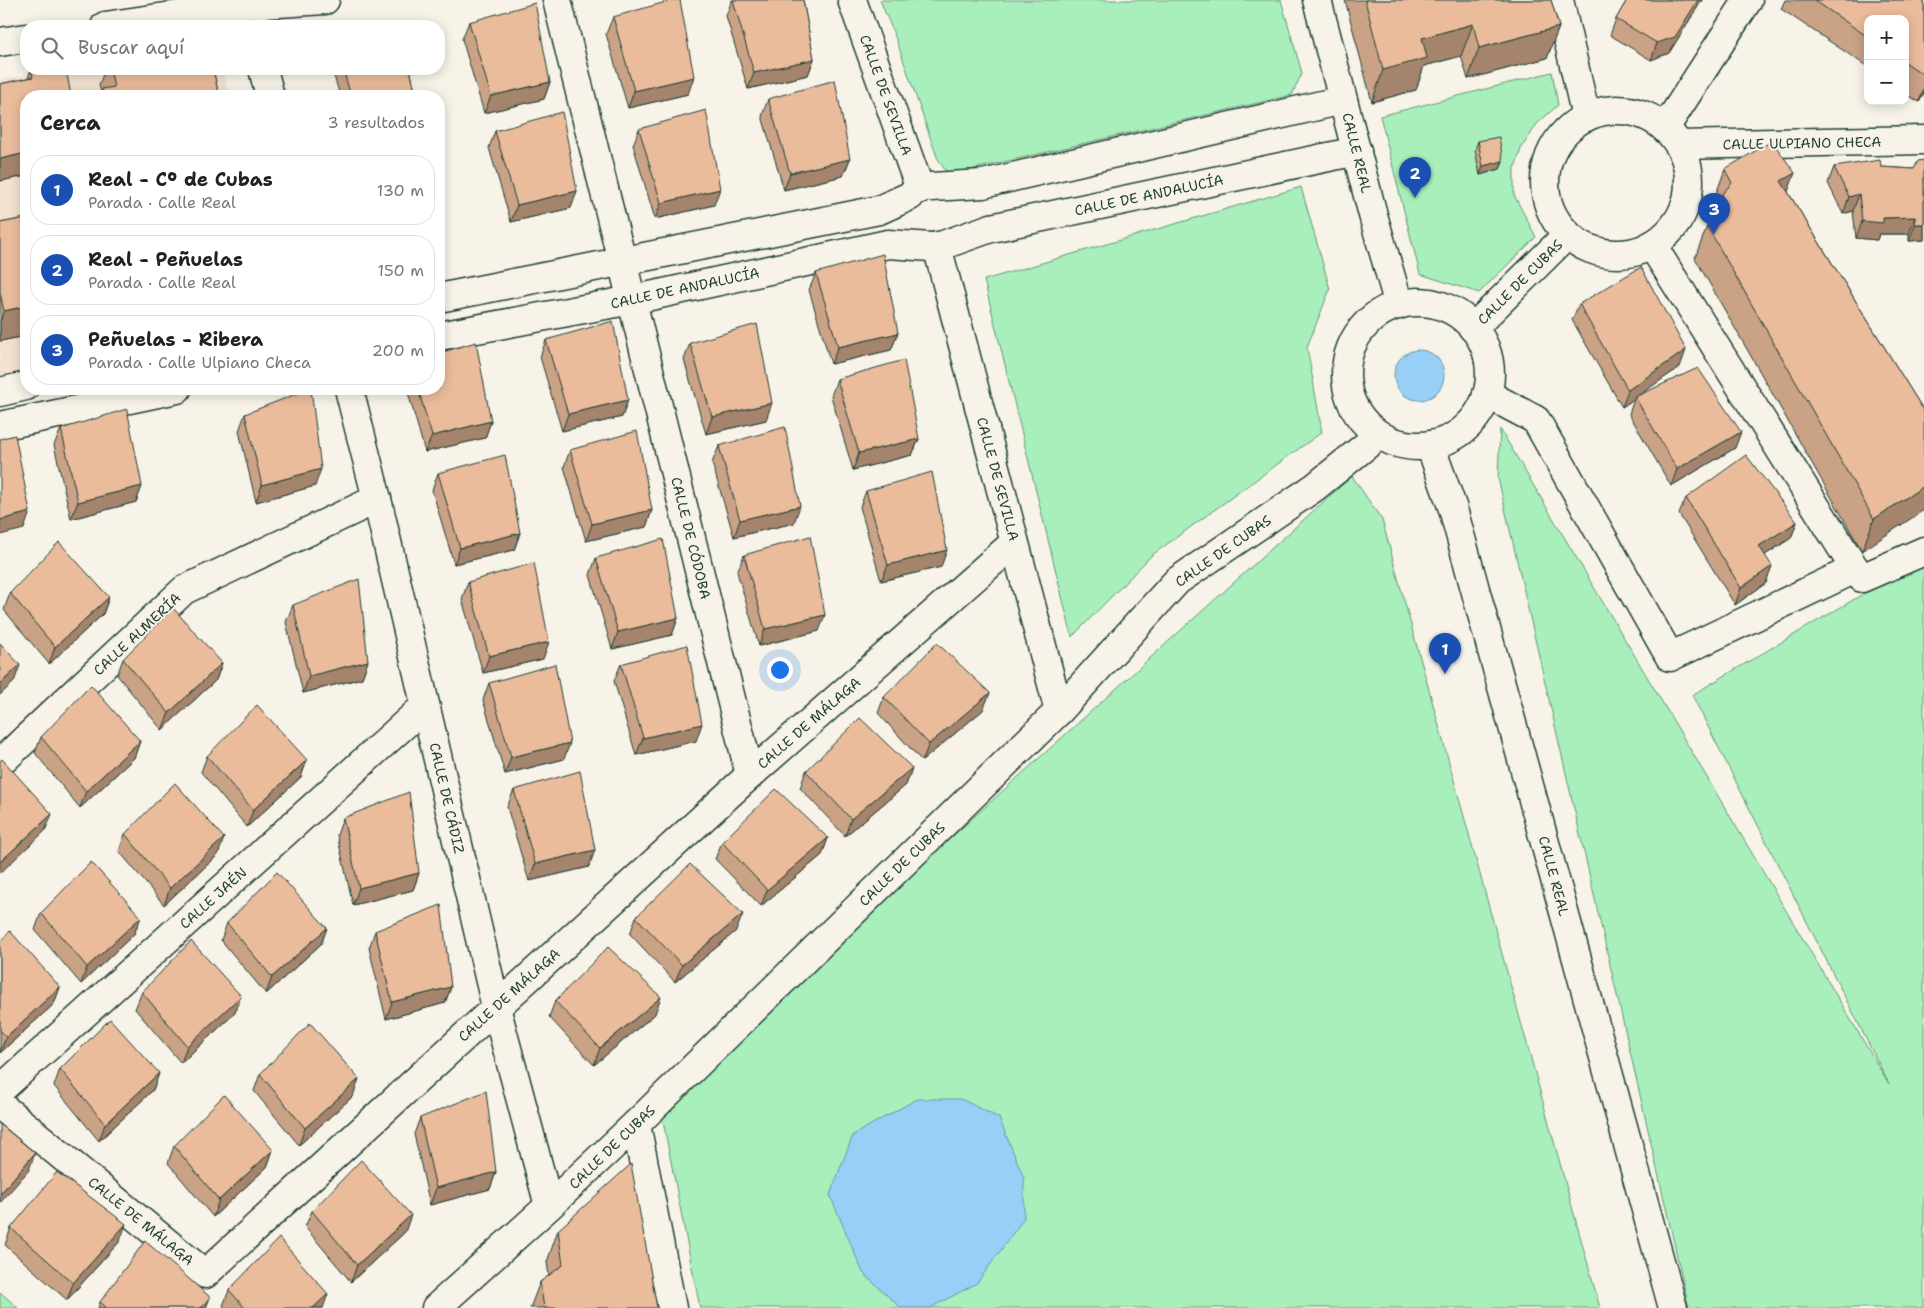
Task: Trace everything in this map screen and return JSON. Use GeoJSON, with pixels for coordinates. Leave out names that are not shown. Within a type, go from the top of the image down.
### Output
{"type":"FeatureCollection","features":[{"type":"Feature","properties":{"kind":"street"},"geometry":{"type":"LineString","coordinates":[[158,20],[325,0]]}},
{"type":"Feature","properties":{"kind":"street","name":"CALLE DE CÓDOBA"},"geometry":{"type":"LineString","coordinates":[[556,0],[750,775]]}},
{"type":"Feature","properties":{"kind":"street","name":"CALLE DE SEVILLA"},"geometry":{"type":"LineString","coordinates":[[852,0],[920,191]]}},
{"type":"Feature","properties":{"kind":"street","name":"CALLE REAL"},"geometry":{"type":"LineString","coordinates":[[1317,0],[1373,215],[1399,305]]}},
{"type":"Feature","properties":{"kind":"street"},"geometry":{"type":"LineString","coordinates":[[1559,0],[1586,116]]}},
{"type":"Feature","properties":{"kind":"street"},"geometry":{"type":"LineString","coordinates":[[1672,137],[1748,0]]}},
{"type":"Feature","properties":{"kind":"street"},"geometry":{"type":"LineString","coordinates":[[0,42],[20,39]]}},
{"type":"Feature","properties":{"kind":"street"},"geometry":{"type":"LineString","coordinates":[[265,75],[268,90]]}},
{"type":"Feature","properties":{"kind":"street"},"geometry":{"type":"LineString","coordinates":[[445,297],[879,210],[920,191],[983,184],[1343,100]]}},
{"type":"Feature","properties":{"kind":"street"},"geometry":{"type":"LineString","coordinates":[[1606,110],[1627,110],[1647,116],[1672,137],[1687,167],[1689,190],[1683,212],[1670,231],[1652,245],[1631,253],[1608,254],[1586,248],[1567,235],[1553,217],[1545,195],[1545,171],[1552,149],[1566,130],[1586,116],[1606,110]]}},
{"type":"Feature","properties":{"kind":"street","name":"CALLE ULPIANO CHECA"},"geometry":{"type":"LineString","coordinates":[[1672,137],[1924,140]]}},
{"type":"Feature","properties":{"kind":"street","name":"CALLE DE ANDALUCÍA"},"geometry":{"type":"LineString","coordinates":[[445,335],[632,300],[888,244],[937,246],[991,228],[1357,151]]}},
{"type":"Feature","properties":{"kind":"street"},"geometry":{"type":"LineString","coordinates":[[943,189],[953,196],[960,206],[962,217],[959,229],[953,239],[937,246],[919,244],[904,229],[902,218],[904,206],[920,191],[943,189]]}},
{"type":"Feature","properties":{"kind":"street","name":"CALLE DE CUBAS"},"geometry":{"type":"LineString","coordinates":[[1473,328],[1567,235]]}},
{"type":"Feature","properties":{"kind":"street"},"geometry":{"type":"LineString","coordinates":[[1652,245],[1862,578],[1924,550]]}},
{"type":"Feature","properties":{"kind":"street","name":"CALLE DE SEVILLA"},"geometry":{"type":"LineString","coordinates":[[937,246],[1059,711]]}},
{"type":"Feature","properties":{"kind":"street"},"geometry":{"type":"LineString","coordinates":[[1416,302],[1432,304],[1447,309],[1461,317],[1473,328],[1485,348],[1490,371],[1487,394],[1479,412],[1466,428],[1449,439],[1430,445],[1413,446],[1395,443],[1379,435],[1363,422],[1352,404],[1346,384],[1346,364],[1353,344],[1364,326],[1380,313],[1399,305],[1416,302]]}},
{"type":"Feature","properties":{"kind":"street"},"geometry":{"type":"LineString","coordinates":[[0,392],[20,387]]}},
{"type":"Feature","properties":{"kind":"street"},"geometry":{"type":"LineString","coordinates":[[1487,394],[1536,420],[1670,657],[1856,569]]}},
{"type":"Feature","properties":{"kind":"street"},"geometry":{"type":"LineString","coordinates":[[0,426],[149,395]]}},
{"type":"Feature","properties":{"kind":"street","name":"CALLE DE CÁDIZ"},"geometry":{"type":"LineString","coordinates":[[351,395],[377,499],[496,1008],[549,1206]]}},
{"type":"Feature","properties":{"kind":"street","name":"CALLE DE CUBAS"},"geometry":{"type":"LineString","coordinates":[[436,1308],[636,1124],[1059,711],[1177,581],[1315,487],[1379,435]]}},
{"type":"Feature","properties":{"kind":"street","name":"CALLE REAL"},"geometry":{"type":"LineString","coordinates":[[1430,445],[1453,509],[1672,1308]]}},
{"type":"Feature","properties":{"kind":"street","name":"CALLE ALMERÍA"},"geometry":{"type":"LineString","coordinates":[[0,762],[184,590],[377,499]]}},
{"type":"Feature","properties":{"kind":"street","name":"CALLE DE MÁLAGA"},"geometry":{"type":"LineString","coordinates":[[0,1105],[205,1274],[750,775],[1014,543]]}},
{"type":"Feature","properties":{"kind":"street","name":"CALLE JAÉN"},"geometry":{"type":"LineString","coordinates":[[0,1090],[425,706]]}},
{"type":"Feature","properties":{"kind":"street"},"geometry":{"type":"LineString","coordinates":[[636,1124],[672,1308]]}},
{"type":"Feature","properties":{"kind":"shaded area"},"geometry":{"type":"Polygon","coordinates":[[[31,75],[224,75],[228,90],[20,90],[20,371],[0,376],[0,79],[31,75]]]}},
{"type":"Feature","properties":{"kind":"green space"},"geometry":{"type":"Polygon","coordinates":[[[880,0],[1281,0],[1302,73],[1292,95],[948,175],[937,157],[896,39],[880,0]]]}},
{"type":"Feature","properties":{"kind":"green space"},"geometry":{"type":"Polygon","coordinates":[[[1552,72],[1558,105],[1537,124],[1521,149],[1514,171],[1514,195],[1536,237],[1479,293],[1420,274],[1380,116],[1552,72]]]}},
{"type":"Feature","properties":{"kind":"green space"},"geometry":{"type":"Polygon","coordinates":[[[1301,187],[1330,289],[1307,347],[1322,432],[1152,555],[1072,637],[984,280],[1301,187]]]}},
{"type":"Feature","properties":{"kind":"green space"},"geometry":{"type":"Polygon","coordinates":[[[1500,429],[1889,1084],[1692,695],[1924,558],[1924,1308],[1689,1308],[1498,478],[1500,429]]]}},
{"type":"Feature","properties":{"kind":"green space"},"geometry":{"type":"Polygon","coordinates":[[[1352,476],[1382,520],[1600,1308],[700,1308],[659,1101],[1352,476]]]}},
{"type":"Feature","properties":{"kind":"green space"},"geometry":{"type":"Polygon","coordinates":[[[0,1292],[18,1308],[0,1308],[0,1292]]]}},
{"type":"Feature","properties":{"kind":"water"},"geometry":{"type":"Polygon","coordinates":[[[1414,350],[1424,350],[1437,357],[1444,370],[1444,380],[1437,393],[1424,400],[1414,400],[1405,396],[1398,389],[1394,380],[1394,370],[1398,361],[1405,354],[1414,350]]]}},
{"type":"Feature","properties":{"kind":"water"},"geometry":{"type":"Polygon","coordinates":[[[917,1099],[961,1099],[999,1118],[1024,1178],[1024,1218],[977,1283],[930,1308],[901,1308],[863,1273],[830,1195],[853,1135],[917,1099]]]}},
{"type":"Feature","properties":{"kind":"building"},"geometry":{"type":"Polygon","coordinates":[[[673,0],[680,0],[694,77],[634,91],[613,17],[673,0]]]}},
{"type":"Feature","properties":{"kind":"building"},"geometry":{"type":"Polygon","coordinates":[[[733,0],[803,0],[814,59],[754,73],[733,0]]]}},
{"type":"Feature","properties":{"kind":"building"},"geometry":{"type":"Polygon","coordinates":[[[1365,0],[1551,0],[1559,27],[1479,48],[1473,24],[1422,38],[1427,58],[1383,70],[1365,0]]]}},
{"type":"Feature","properties":{"kind":"building"},"geometry":{"type":"Polygon","coordinates":[[[1627,0],[1698,0],[1675,37],[1657,43],[1616,19],[1627,0]]]}},
{"type":"Feature","properties":{"kind":"building"},"geometry":{"type":"Polygon","coordinates":[[[1814,0],[1924,0],[1924,75],[1909,65],[1909,15],[1864,15],[1864,34],[1814,0]]]}},
{"type":"Feature","properties":{"kind":"building"},"geometry":{"type":"Polygon","coordinates":[[[535,3],[550,82],[491,96],[469,22],[535,3]]]}},
{"type":"Feature","properties":{"kind":"building"},"geometry":{"type":"Polygon","coordinates":[[[32,75],[67,75],[70,90],[20,90],[20,154],[0,159],[0,84],[33,77],[32,75]]]}},
{"type":"Feature","properties":{"kind":"building"},"geometry":{"type":"Polygon","coordinates":[[[111,75],[214,75],[218,90],[102,89],[114,87],[111,75]]]}},
{"type":"Feature","properties":{"kind":"building"},"geometry":{"type":"Polygon","coordinates":[[[345,75],[411,75],[415,90],[349,90],[345,75]]]}},
{"type":"Feature","properties":{"kind":"building"},"geometry":{"type":"Polygon","coordinates":[[[835,80],[850,159],[790,173],[768,99],[835,80]]]}},
{"type":"Feature","properties":{"kind":"building"},"geometry":{"type":"Polygon","coordinates":[[[706,110],[720,189],[661,203],[639,129],[706,110]]]}},
{"type":"Feature","properties":{"kind":"building"},"geometry":{"type":"Polygon","coordinates":[[[562,112],[577,191],[517,205],[495,131],[562,112]]]}},
{"type":"Feature","properties":{"kind":"building"},"geometry":{"type":"Polygon","coordinates":[[[1499,137],[1503,161],[1483,166],[1478,141],[1499,137]]]}},
{"type":"Feature","properties":{"kind":"building"},"geometry":{"type":"Polygon","coordinates":[[[1772,141],[1795,173],[1781,181],[1924,411],[1924,486],[1874,519],[1707,226],[1723,193],[1732,183],[1725,169],[1772,141]]]}},
{"type":"Feature","properties":{"kind":"building"},"geometry":{"type":"Polygon","coordinates":[[[1880,160],[1881,167],[1914,169],[1918,161],[1924,160],[1924,224],[1915,224],[1915,217],[1883,218],[1883,223],[1862,221],[1859,194],[1849,197],[1834,167],[1880,160]]]}},
{"type":"Feature","properties":{"kind":"building"},"geometry":{"type":"Polygon","coordinates":[[[20,219],[20,307],[4,311],[0,293],[0,223],[20,219]]]}},
{"type":"Feature","properties":{"kind":"building"},"geometry":{"type":"Polygon","coordinates":[[[883,254],[898,333],[838,347],[816,273],[883,254]]]}},
{"type":"Feature","properties":{"kind":"building"},"geometry":{"type":"Polygon","coordinates":[[[1641,267],[1686,350],[1628,390],[1579,304],[1641,267]]]}},
{"type":"Feature","properties":{"kind":"building"},"geometry":{"type":"Polygon","coordinates":[[[613,321],[628,400],[568,414],[546,340],[613,321]]]}},
{"type":"Feature","properties":{"kind":"building"},"geometry":{"type":"Polygon","coordinates":[[[757,324],[772,403],[712,417],[690,343],[757,324]]]}},
{"type":"Feature","properties":{"kind":"building"},"geometry":{"type":"Polygon","coordinates":[[[476,342],[491,421],[432,436],[420,395],[445,395],[445,351],[476,342]]]}},
{"type":"Feature","properties":{"kind":"building"},"geometry":{"type":"Polygon","coordinates":[[[904,360],[919,439],[859,453],[837,379],[904,360]]]}},
{"type":"Feature","properties":{"kind":"building"},"geometry":{"type":"Polygon","coordinates":[[[1698,368],[1741,432],[1677,469],[1635,397],[1698,368]]]}},
{"type":"Feature","properties":{"kind":"building"},"geometry":{"type":"Polygon","coordinates":[[[294,395],[312,395],[321,469],[262,485],[245,414],[294,395]]]}},
{"type":"Feature","properties":{"kind":"building"},"geometry":{"type":"Polygon","coordinates":[[[127,409],[142,486],[78,502],[61,429],[127,409]]]}},
{"type":"Feature","properties":{"kind":"building"},"geometry":{"type":"Polygon","coordinates":[[[785,427],[800,506],[740,520],[719,446],[785,427]]]}},
{"type":"Feature","properties":{"kind":"building"},"geometry":{"type":"Polygon","coordinates":[[[637,431],[652,510],[592,524],[570,450],[637,431]]]}},
{"type":"Feature","properties":{"kind":"building"},"geometry":{"type":"Polygon","coordinates":[[[15,435],[30,512],[0,520],[0,439],[15,435]]]}},
{"type":"Feature","properties":{"kind":"building"},"geometry":{"type":"Polygon","coordinates":[[[505,455],[520,533],[460,548],[438,473],[505,455]]]}},
{"type":"Feature","properties":{"kind":"building"},"geometry":{"type":"Polygon","coordinates":[[[1746,455],[1797,522],[1759,546],[1772,566],[1741,588],[1686,498],[1746,455]]]}},
{"type":"Feature","properties":{"kind":"building"},"geometry":{"type":"Polygon","coordinates":[[[932,472],[947,550],[888,565],[866,491],[932,472]]]}},
{"type":"Feature","properties":{"kind":"building"},"geometry":{"type":"Polygon","coordinates":[[[810,536],[825,615],[765,629],[744,555],[810,536]]]}},
{"type":"Feature","properties":{"kind":"building"},"geometry":{"type":"Polygon","coordinates":[[[663,539],[678,618],[618,632],[596,558],[663,539]]]}},
{"type":"Feature","properties":{"kind":"building"},"geometry":{"type":"Polygon","coordinates":[[[59,542],[109,597],[55,647],[10,593],[59,542]]]}},
{"type":"Feature","properties":{"kind":"building"},"geometry":{"type":"Polygon","coordinates":[[[534,563],[549,642],[489,656],[468,582],[534,563]]]}},
{"type":"Feature","properties":{"kind":"building"},"geometry":{"type":"Polygon","coordinates":[[[359,579],[368,661],[309,676],[293,605],[359,579]]]}},
{"type":"Feature","properties":{"kind":"building"},"geometry":{"type":"Polygon","coordinates":[[[173,608],[222,663],[169,713],[123,659],[173,608]]]}},
{"type":"Feature","properties":{"kind":"building"},"geometry":{"type":"Polygon","coordinates":[[[0,643],[20,665],[0,684],[0,643]]]}},
{"type":"Feature","properties":{"kind":"building"},"geometry":{"type":"Polygon","coordinates":[[[937,643],[990,693],[929,744],[884,697],[937,643]]]}},
{"type":"Feature","properties":{"kind":"building"},"geometry":{"type":"Polygon","coordinates":[[[687,645],[702,724],[643,738],[621,664],[687,645]]]}},
{"type":"Feature","properties":{"kind":"building"},"geometry":{"type":"Polygon","coordinates":[[[555,664],[570,743],[511,757],[489,683],[555,664]]]}},
{"type":"Feature","properties":{"kind":"building"},"geometry":{"type":"Polygon","coordinates":[[[91,685],[140,741],[86,791],[41,737],[91,685]]]}},
{"type":"Feature","properties":{"kind":"building"},"geometry":{"type":"Polygon","coordinates":[[[257,705],[307,760],[253,810],[207,756],[257,705]]]}},
{"type":"Feature","properties":{"kind":"building"},"geometry":{"type":"Polygon","coordinates":[[[860,718],[912,768],[851,819],[806,771],[860,718]]]}},
{"type":"Feature","properties":{"kind":"building"},"geometry":{"type":"Polygon","coordinates":[[[2,759],[52,814],[0,862],[0,761],[2,759]]]}},
{"type":"Feature","properties":{"kind":"building"},"geometry":{"type":"Polygon","coordinates":[[[580,771],[595,850],[535,864],[514,790],[580,771]]]}},
{"type":"Feature","properties":{"kind":"building"},"geometry":{"type":"Polygon","coordinates":[[[175,783],[224,838],[170,888],[125,834],[175,783]]]}},
{"type":"Feature","properties":{"kind":"building"},"geometry":{"type":"Polygon","coordinates":[[[776,789],[828,838],[767,890],[722,842],[776,789]]]}},
{"type":"Feature","properties":{"kind":"building"},"geometry":{"type":"Polygon","coordinates":[[[409,792],[419,873],[359,888],[343,818],[409,792]]]}},
{"type":"Feature","properties":{"kind":"building"},"geometry":{"type":"Polygon","coordinates":[[[91,862],[141,917],[87,967],[41,913],[91,862]]]}},
{"type":"Feature","properties":{"kind":"building"},"geometry":{"type":"Polygon","coordinates":[[[690,864],[743,914],[682,965],[636,917],[690,864]]]}},
{"type":"Feature","properties":{"kind":"building"},"geometry":{"type":"Polygon","coordinates":[[[277,872],[327,928],[272,977],[227,923],[277,872]]]}},
{"type":"Feature","properties":{"kind":"building"},"geometry":{"type":"Polygon","coordinates":[[[441,905],[451,987],[392,1002],[375,931],[441,905]]]}},
{"type":"Feature","properties":{"kind":"building"},"geometry":{"type":"Polygon","coordinates":[[[10,931],[60,987],[6,1037],[0,1030],[0,942],[10,931]]]}},
{"type":"Feature","properties":{"kind":"building"},"geometry":{"type":"Polygon","coordinates":[[[191,941],[241,996],[187,1046],[142,992],[191,941]]]}},
{"type":"Feature","properties":{"kind":"building"},"geometry":{"type":"Polygon","coordinates":[[[608,947],[661,997],[600,1048],[555,1001],[608,947]]]}},
{"type":"Feature","properties":{"kind":"building"},"geometry":{"type":"Polygon","coordinates":[[[110,1019],[159,1073],[105,1124],[60,1069],[110,1019]]]}},
{"type":"Feature","properties":{"kind":"building"},"geometry":{"type":"Polygon","coordinates":[[[310,1023],[359,1079],[305,1128],[260,1074],[310,1023]]]}},
{"type":"Feature","properties":{"kind":"building"},"geometry":{"type":"Polygon","coordinates":[[[486,1091],[496,1172],[436,1188],[420,1118],[486,1091]]]}},
{"type":"Feature","properties":{"kind":"building"},"geometry":{"type":"Polygon","coordinates":[[[224,1095],[273,1150],[219,1200],[174,1146],[224,1095]]]}},
{"type":"Feature","properties":{"kind":"building"},"geometry":{"type":"Polygon","coordinates":[[[0,1124],[35,1153],[0,1194],[0,1124]]]}},
{"type":"Feature","properties":{"kind":"building"},"geometry":{"type":"Polygon","coordinates":[[[361,1160],[411,1215],[357,1265],[312,1211],[361,1160]]]}},
{"type":"Feature","properties":{"kind":"building"},"geometry":{"type":"Polygon","coordinates":[[[631,1164],[657,1308],[544,1308],[540,1282],[563,1265],[558,1230],[631,1164]]]}},
{"type":"Feature","properties":{"kind":"building"},"geometry":{"type":"Polygon","coordinates":[[[57,1172],[126,1224],[73,1283],[11,1228],[57,1172]]]}},
{"type":"Feature","properties":{"kind":"building"},"geometry":{"type":"Polygon","coordinates":[[[279,1238],[328,1294],[313,1308],[245,1308],[229,1290],[279,1238]]]}},
{"type":"Feature","properties":{"kind":"building"},"geometry":{"type":"Polygon","coordinates":[[[145,1241],[210,1297],[201,1308],[107,1308],[100,1302],[145,1241]]]}},
{"type":"Feature","properties":{"kind":"place","name":"Real - Peñuelas"},"geometry":{"type":"Point","coordinates":[1415,198]}},
{"type":"Feature","properties":{"kind":"place","name":"Peñuelas - Ribera"},"geometry":{"type":"Point","coordinates":[1714,234]}},
{"type":"Feature","properties":{"kind":"place","name":"Real - Cº de Cubas"},"geometry":{"type":"Point","coordinates":[1445,674]}}]}
